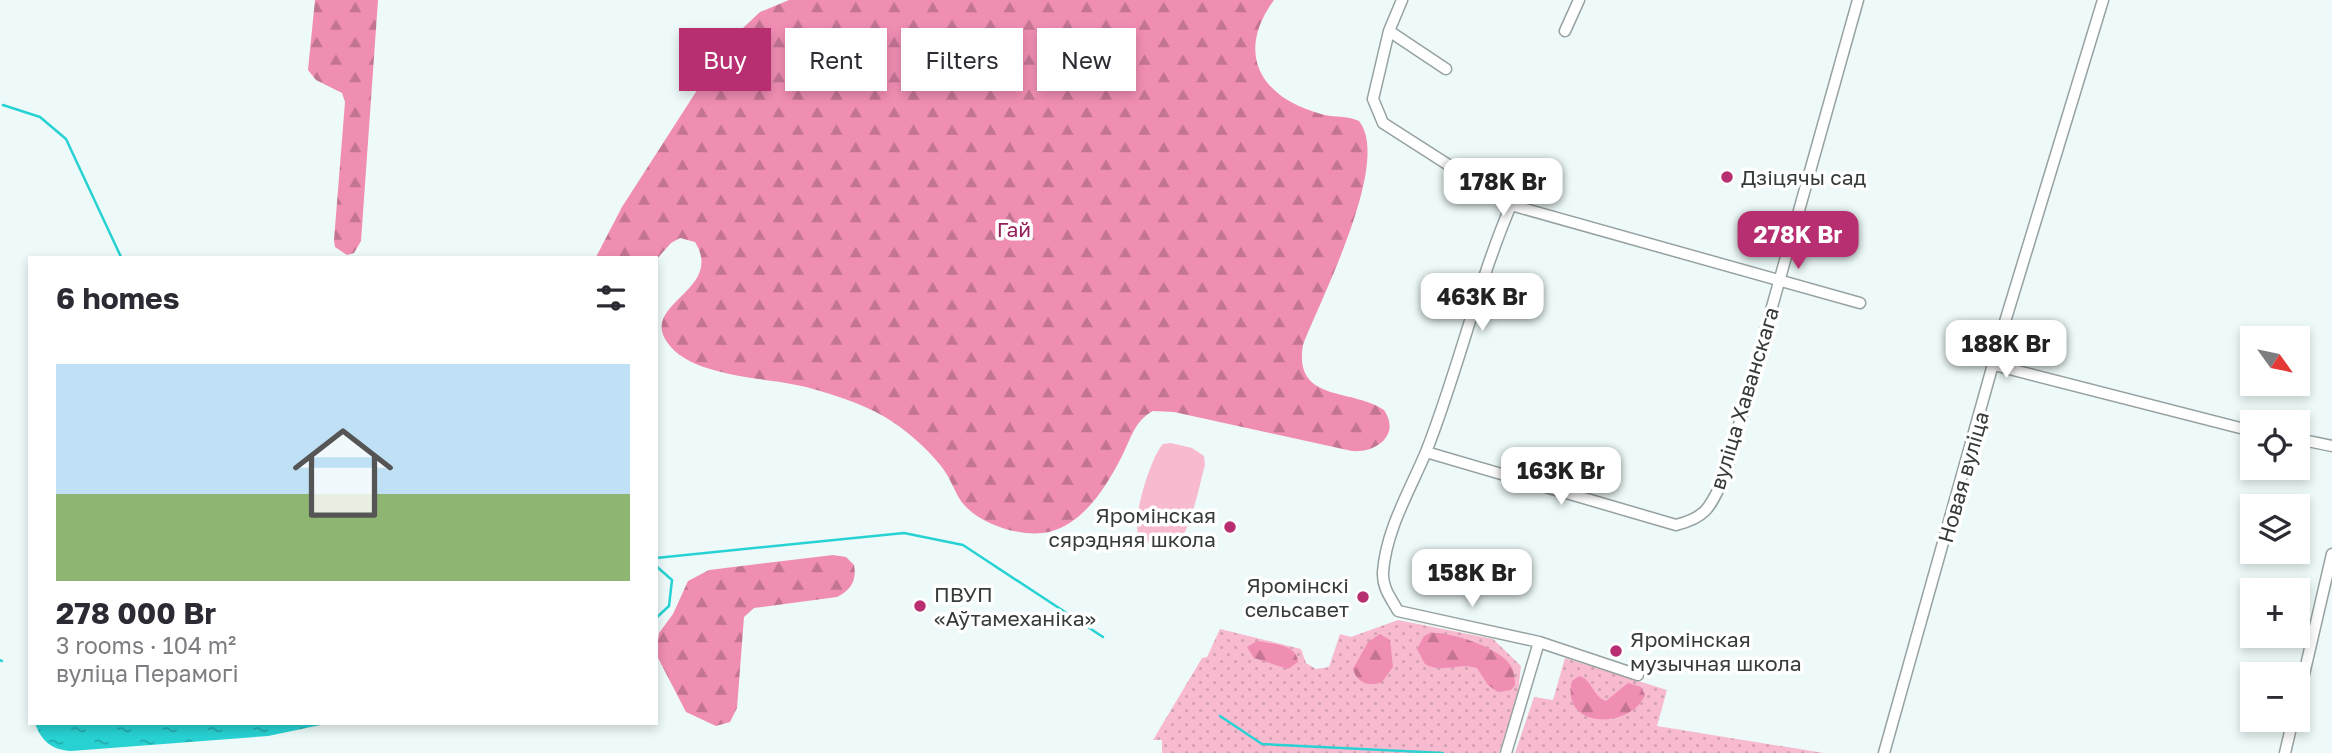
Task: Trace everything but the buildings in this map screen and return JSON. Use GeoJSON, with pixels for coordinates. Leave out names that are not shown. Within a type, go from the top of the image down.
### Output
{"type":"FeatureCollection","features":[{"type":"Feature","properties":{"kind":"street"},"geometry":{"type":"LineString","coordinates":[[1402,0],[1389,31],[1373,99],[1383,123],[1511,205],[1860,303]]}},
{"type":"Feature","properties":{"kind":"street"},"geometry":{"type":"LineString","coordinates":[[1565,31],[1579,0]]}},
{"type":"Feature","properties":{"kind":"street","name":"вуліца Хаванскага"},"geometry":{"type":"LineString","coordinates":[[1426,452],[1676,525],[1697,519],[1709,508],[1724,478],[1858,0]]}},
{"type":"Feature","properties":{"kind":"street","name":"Новая вуліца"},"geometry":{"type":"LineString","coordinates":[[1884,753],[1994,365],[2104,0]]}},
{"type":"Feature","properties":{"kind":"street"},"geometry":{"type":"LineString","coordinates":[[1389,31],[1446,69]]}},
{"type":"Feature","properties":{"kind":"street"},"geometry":{"type":"LineString","coordinates":[[1511,205],[1492,249],[1426,452],[1389,541],[1383,574],[1387,592],[1398,611],[1539,642],[1638,675]]}},
{"type":"Feature","properties":{"kind":"street"},"geometry":{"type":"LineString","coordinates":[[1994,365],[2240,428]]}},
{"type":"Feature","properties":{"kind":"street"},"geometry":{"type":"LineString","coordinates":[[2310,441],[2332,446]]}},
{"type":"Feature","properties":{"kind":"street"},"geometry":{"type":"LineString","coordinates":[[2307,662],[2332,554]]}},
{"type":"Feature","properties":{"kind":"street"},"geometry":{"type":"LineString","coordinates":[[1506,753],[1539,642]]}},
{"type":"Feature","properties":{"kind":"street"},"geometry":{"type":"LineString","coordinates":[[2285,753],[2290,732]]}},
{"type":"Feature","properties":{"kind":"shaded area"},"geometry":{"type":"Polygon","coordinates":[[[1163,444],[1192,448],[1204,456],[1205,465],[1189,523],[1178,543],[1168,547],[1140,538],[1137,520],[1153,462],[1163,444]]]}},
{"type":"Feature","properties":{"kind":"shaded area"},"geometry":{"type":"Polygon","coordinates":[[[1398,620],[1493,639],[1521,666],[1518,693],[1499,753],[1162,753],[1162,740],[1153,740],[1202,658],[1207,657],[1220,629],[1301,649],[1306,663],[1316,669],[1329,667],[1340,634],[1351,637],[1398,620]]]}},
{"type":"Feature","properties":{"kind":"shaded area"},"geometry":{"type":"Polygon","coordinates":[[[1565,658],[1667,690],[1657,726],[1824,753],[1515,753],[1534,697],[1553,700],[1565,658]]]}},
{"type":"Feature","properties":{"kind":"green space"},"geometry":{"type":"Polygon","coordinates":[[[315,0],[378,0],[361,241],[354,253],[347,255],[335,247],[334,240],[345,102],[342,93],[316,80],[308,70],[315,0]]]}},
{"type":"Feature","properties":{"kind":"green space","name":"Гай"},"geometry":{"type":"Polygon","coordinates":[[[789,0],[1274,0],[1262,20],[1256,39],[1260,72],[1283,97],[1300,107],[1359,121],[1367,141],[1367,167],[1360,198],[1350,232],[1303,345],[1302,364],[1307,377],[1316,385],[1384,410],[1390,427],[1388,434],[1383,441],[1370,449],[1352,451],[1174,412],[1153,411],[1137,425],[1108,481],[1083,512],[1073,521],[1049,532],[1025,533],[987,522],[966,507],[944,470],[928,452],[900,427],[876,412],[846,399],[806,387],[711,369],[678,354],[667,342],[662,328],[664,317],[699,272],[701,258],[695,242],[680,238],[671,243],[658,258],[597,256],[622,207],[697,91],[771,91],[771,28],[743,28],[760,12],[789,0]]]}},
{"type":"Feature","properties":{"kind":"green space"},"geometry":{"type":"Polygon","coordinates":[[[833,555],[846,557],[855,570],[854,580],[849,588],[837,597],[754,608],[744,617],[737,708],[730,722],[716,726],[686,712],[658,658],[659,633],[673,614],[688,581],[709,570],[833,555]]]}},
{"type":"Feature","properties":{"kind":"green space"},"geometry":{"type":"Polygon","coordinates":[[[1430,633],[1462,638],[1498,654],[1512,668],[1515,685],[1511,690],[1498,692],[1488,685],[1477,668],[1438,668],[1425,664],[1417,649],[1424,636],[1430,633]]]}},
{"type":"Feature","properties":{"kind":"green space"},"geometry":{"type":"Polygon","coordinates":[[[1380,634],[1390,640],[1393,667],[1382,682],[1368,684],[1357,678],[1353,669],[1368,642],[1380,634]]]}},
{"type":"Feature","properties":{"kind":"green space"},"geometry":{"type":"Polygon","coordinates":[[[1257,641],[1289,648],[1297,656],[1298,662],[1288,669],[1254,658],[1247,647],[1257,641]]]}},
{"type":"Feature","properties":{"kind":"green space"},"geometry":{"type":"Polygon","coordinates":[[[1579,676],[1606,701],[1628,683],[1641,687],[1645,695],[1637,706],[1626,714],[1612,719],[1586,716],[1576,708],[1571,697],[1572,681],[1579,676]]]}},
{"type":"Feature","properties":{"kind":"water"},"geometry":{"type":"Polygon","coordinates":[[[36,725],[320,725],[268,736],[71,751],[58,749],[40,735],[36,725]]]}},
{"type":"Feature","properties":{"kind":"waterway"},"geometry":{"type":"LineString","coordinates":[[3,105],[40,117],[66,139],[121,256]]}},
{"type":"Feature","properties":{"kind":"waterway"},"geometry":{"type":"LineString","coordinates":[[658,558],[904,533],[963,545],[1103,637]]}},
{"type":"Feature","properties":{"kind":"waterway"},"geometry":{"type":"LineString","coordinates":[[658,568],[672,580],[669,606],[658,616]]}},
{"type":"Feature","properties":{"kind":"waterway"},"geometry":{"type":"LineString","coordinates":[[1220,716],[1262,744],[1443,753]]}},
{"type":"Feature","properties":{"kind":"place","name":"Дзіцячы сад"},"geometry":{"type":"Point","coordinates":[1727,177]}},
{"type":"Feature","properties":{"kind":"place","name":"Яромінская сярэдняя школа"},"geometry":{"type":"Point","coordinates":[1230,527]}},
{"type":"Feature","properties":{"kind":"place","name":"Яромінскі сельсавет"},"geometry":{"type":"Point","coordinates":[1363,597]}},
{"type":"Feature","properties":{"kind":"place","name":"ПВУП «Аўтамеханіка»"},"geometry":{"type":"Point","coordinates":[920,606]}},
{"type":"Feature","properties":{"kind":"place","name":"Яромінская музычная школа"},"geometry":{"type":"Point","coordinates":[1616,651]}}]}
